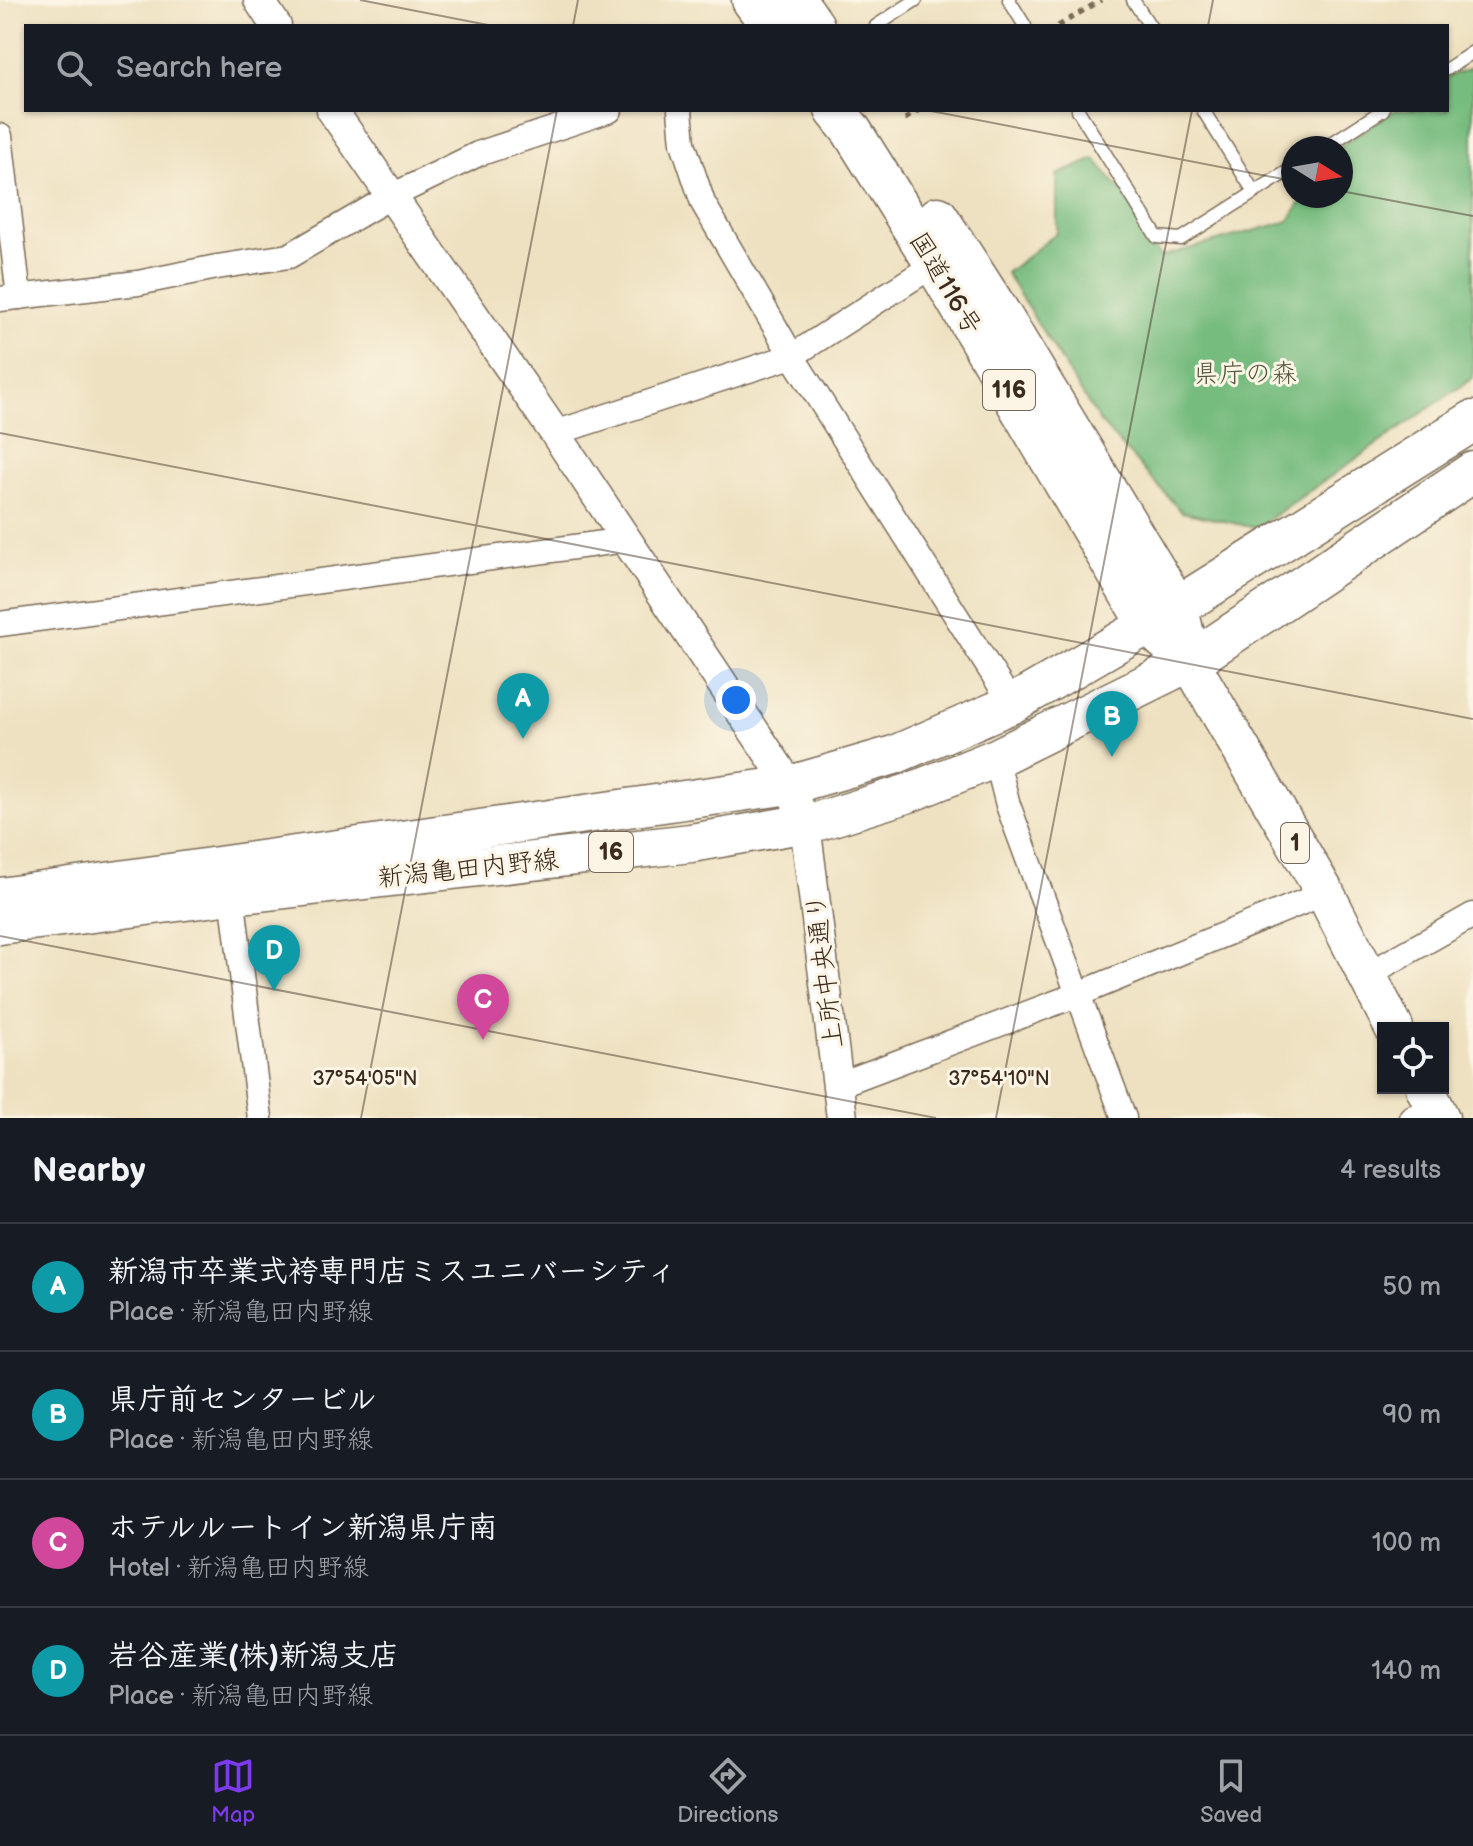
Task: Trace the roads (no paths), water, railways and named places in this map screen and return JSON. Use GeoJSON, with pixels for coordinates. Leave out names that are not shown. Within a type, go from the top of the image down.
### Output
{"type":"FeatureCollection","features":[{"type":"Feature","properties":{"kind":"highway"},"geometry":{"type":"LineString","coordinates":[[752,0],[770,24]]}},
{"type":"Feature","properties":{"kind":"highway"},"geometry":{"type":"LineString","coordinates":[[796,0],[813,24]]}},
{"type":"Feature","properties":{"kind":"highway","name":"国道116号"},"geometry":{"type":"LineString","coordinates":[[837,112],[1163,616]]}},
{"type":"Feature","properties":{"kind":"highway","name":"国道116号"},"geometry":{"type":"LineString","coordinates":[[887,114],[1001,315],[1190,662]]}},
{"type":"Feature","properties":{"kind":"highway"},"geometry":{"type":"LineString","coordinates":[[1163,616],[1473,421]]}},
{"type":"Feature","properties":{"kind":"highway"},"geometry":{"type":"LineString","coordinates":[[1190,662],[1473,472]]}},
{"type":"Feature","properties":{"kind":"main road","name":"新潟亀田内野線"},"geometry":{"type":"LineString","coordinates":[[0,897],[790,785],[894,755],[1012,704],[1163,616]]}},
{"type":"Feature","properties":{"kind":"main road","name":"新潟亀田内野線"},"geometry":{"type":"LineString","coordinates":[[0,925],[232,895],[691,843],[805,824],[909,793],[996,758],[1190,662]]}},
{"type":"Feature","properties":{"kind":"main road","name":"1"},"geometry":{"type":"LineString","coordinates":[[1190,662],[1325,893],[1391,1022]]}},
{"type":"Feature","properties":{"kind":"street"},"geometry":{"type":"LineString","coordinates":[[259,0],[275,24]]}},
{"type":"Feature","properties":{"kind":"street","name":"上所中央通り"},"geometry":{"type":"LineString","coordinates":[[333,112],[555,433],[790,785],[805,824],[842,1118]]}},
{"type":"Feature","properties":{"kind":"street"},"geometry":{"type":"LineString","coordinates":[[0,136],[10,298],[138,283],[289,256],[390,197],[478,154],[604,112]]}},
{"type":"Feature","properties":{"kind":"street"},"geometry":{"type":"LineString","coordinates":[[680,112],[683,143],[703,203],[792,356],[1012,704]]}},
{"type":"Feature","properties":{"kind":"street"},"geometry":{"type":"LineString","coordinates":[[555,433],[792,356],[935,264]]}},
{"type":"Feature","properties":{"kind":"street"},"geometry":{"type":"LineString","coordinates":[[0,624],[626,540]]}},
{"type":"Feature","properties":{"kind":"street"},"geometry":{"type":"LineString","coordinates":[[996,758],[1008,805],[1124,1118]]}},
{"type":"Feature","properties":{"kind":"street"},"geometry":{"type":"LineString","coordinates":[[838,1085],[1079,994],[1325,893]]}},
{"type":"Feature","properties":{"kind":"street"},"geometry":{"type":"LineString","coordinates":[[232,895],[260,1118]]}},
{"type":"Feature","properties":{"kind":"street"},"geometry":{"type":"LineString","coordinates":[[1367,975],[1473,915]]}},
{"type":"Feature","properties":{"kind":"lane"},"geometry":{"type":"LineString","coordinates":[[879,24],[916,0]]}},
{"type":"Feature","properties":{"kind":"lane"},"geometry":{"type":"LineString","coordinates":[[1009,0],[1024,24]]}},
{"type":"Feature","properties":{"kind":"lane"},"geometry":{"type":"LineString","coordinates":[[1133,0],[1149,24]]}},
{"type":"Feature","properties":{"kind":"lane"},"geometry":{"type":"LineString","coordinates":[[1449,68],[1473,52]]}},
{"type":"Feature","properties":{"kind":"lane"},"geometry":{"type":"LineString","coordinates":[[1079,112],[1157,237],[1181,239],[1281,175]]}},
{"type":"Feature","properties":{"kind":"lane"},"geometry":{"type":"LineString","coordinates":[[1204,112],[1254,192]]}},
{"type":"Feature","properties":{"kind":"lane"},"geometry":{"type":"LineString","coordinates":[[1343,136],[1380,112]]}},
{"type":"Feature","properties":{"kind":"place","name":"新潟市卒業式袴専門店ミスユニバーシティ"},"geometry":{"type":"Point","coordinates":[523,739]}},
{"type":"Feature","properties":{"kind":"place","name":"県庁前センタービル"},"geometry":{"type":"Point","coordinates":[1112,757]}},
{"type":"Feature","properties":{"kind":"place","name":"岩谷産業(株)新潟支店"},"geometry":{"type":"Point","coordinates":[274,991]}},
{"type":"Feature","properties":{"kind":"place","name":"ホテルルートイン新潟県庁南"},"geometry":{"type":"Point","coordinates":[483,1040]}},
{"type":"Feature","properties":{"kind":"park label","name":"県庁の森"},"geometry":{"type":"Point","coordinates":[1245,373]}}]}
